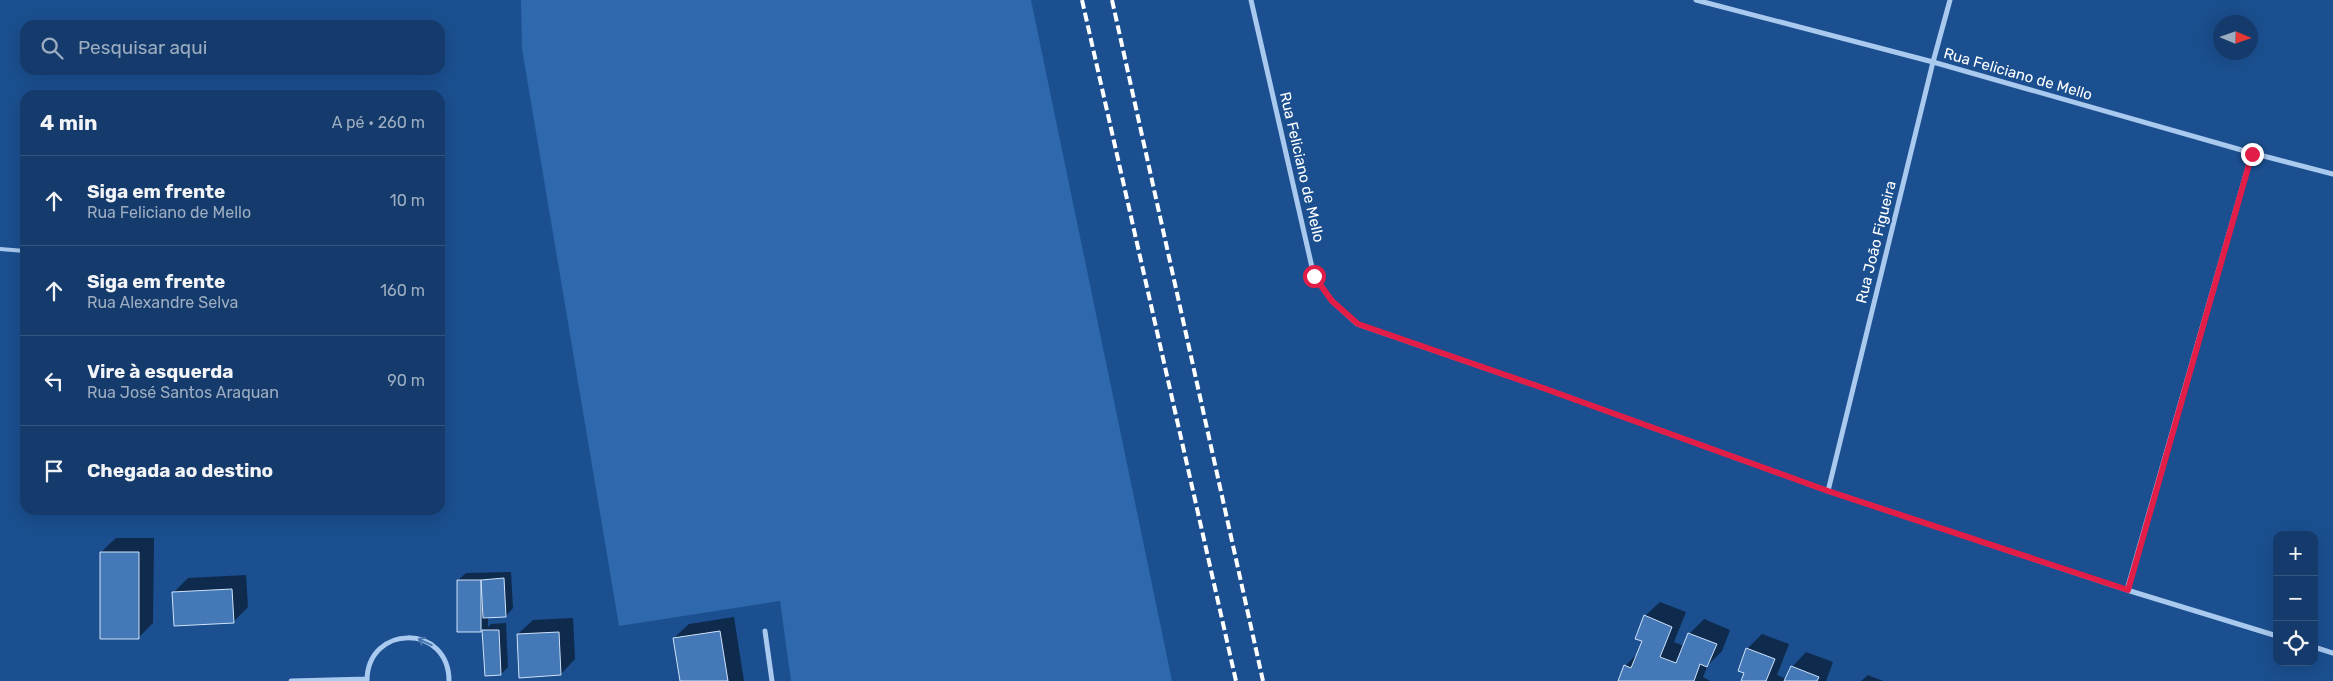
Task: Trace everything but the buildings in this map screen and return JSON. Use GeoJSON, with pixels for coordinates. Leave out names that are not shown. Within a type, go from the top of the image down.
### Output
{"type":"FeatureCollection","features":[{"type":"Feature","properties":{"kind":"street","name":"Rua Feliciano de Mello"},"geometry":{"type":"LineString","coordinates":[[1251,0],[1314,276],[1332,301],[1358,324],[1543,388],[1828,491]]}},
{"type":"Feature","properties":{"kind":"street","name":"Rua Feliciano de Mello"},"geometry":{"type":"LineString","coordinates":[[1696,0],[1933,62],[2252,154],[2333,174]]}},
{"type":"Feature","properties":{"kind":"street","name":"Rua João Figueira"},"geometry":{"type":"LineString","coordinates":[[1828,491],[1933,62],[1950,0]]}},
{"type":"Feature","properties":{"kind":"street"},"geometry":{"type":"LineString","coordinates":[[2128,590],[2252,154]]}},
{"type":"Feature","properties":{"kind":"street"},"geometry":{"type":"LineString","coordinates":[[1828,491],[2128,590],[2273,635]]}},
{"type":"Feature","properties":{"kind":"street"},"geometry":{"type":"LineString","coordinates":[[765,631],[772,681]]}},
{"type":"Feature","properties":{"kind":"street"},"geometry":{"type":"LineString","coordinates":[[291,681],[367,680],[370,664],[378,651],[389,642],[404,638],[419,639],[433,645],[443,657],[449,671],[449,681]]}},
{"type":"Feature","properties":{"kind":"street"},"geometry":{"type":"LineString","coordinates":[[2318,648],[2333,653]]}},
{"type":"Feature","properties":{"kind":"lane"},"geometry":{"type":"LineString","coordinates":[[0,249],[20,251]]}},
{"type":"Feature","properties":{"kind":"shaded area"},"geometry":{"type":"Polygon","coordinates":[[[521,0],[1031,0],[1172,681],[791,681],[780,601],[619,626],[522,49],[521,0]]]}},
{"type":"Feature","properties":{"kind":"railway"},"geometry":{"type":"LineString","coordinates":[[1082,0],[1236,681]]}},
{"type":"Feature","properties":{"kind":"railway"},"geometry":{"type":"LineString","coordinates":[[1112,0],[1263,681]]}},
{"type":"Feature","properties":{"kind":"route"},"geometry":{"type":"LineString","coordinates":[[1314,276],[1332,301],[1358,324],[1543,388],[1828,491],[2128,590],[2252,154]]}}]}
